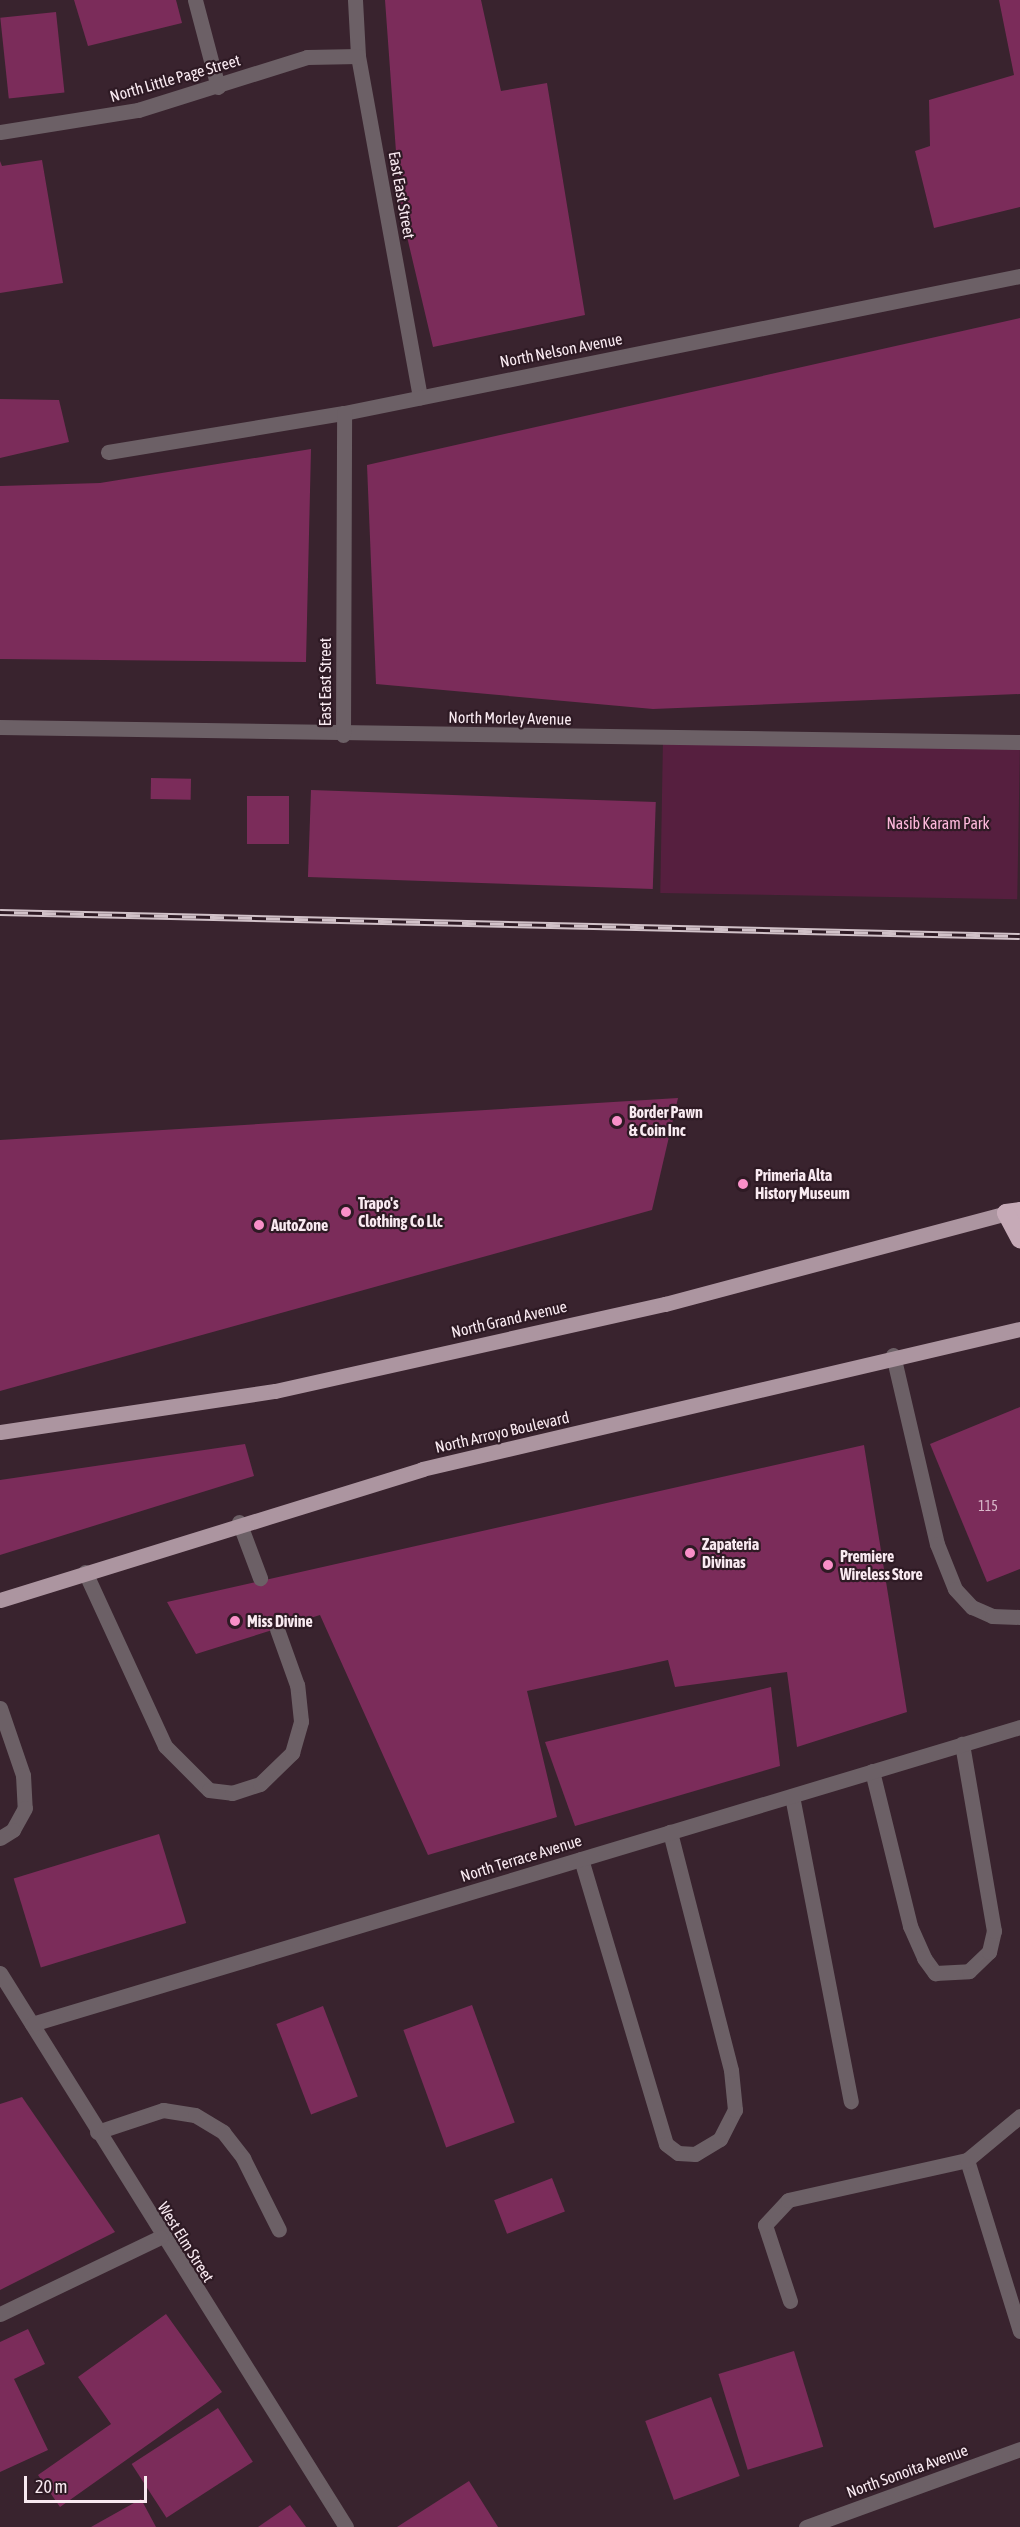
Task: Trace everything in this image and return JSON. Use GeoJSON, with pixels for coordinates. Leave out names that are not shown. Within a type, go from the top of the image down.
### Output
{"type":"FeatureCollection","features":[{"type":"Feature","properties":{"kind":"highway"},"geometry":{"type":"LineString","coordinates":[[1013,1212],[1020,1239]]}},
{"type":"Feature","properties":{"kind":"main road","name":"North Grand Avenue"},"geometry":{"type":"LineString","coordinates":[[0,1432],[275,1391],[665,1304],[1013,1212]]}},
{"type":"Feature","properties":{"kind":"main road","name":"North Arroyo Boulevard"},"geometry":{"type":"LineString","coordinates":[[0,1600],[239,1522],[422,1469],[893,1355],[1020,1329]]}},
{"type":"Feature","properties":{"kind":"street"},"geometry":{"type":"LineString","coordinates":[[195,0],[218,87]]}},
{"type":"Feature","properties":{"kind":"street","name":"East East Street"},"geometry":{"type":"LineString","coordinates":[[356,0],[358,56],[420,397]]}},
{"type":"Feature","properties":{"kind":"street","name":"North Little Page Street"},"geometry":{"type":"LineString","coordinates":[[0,132],[138,110],[218,87],[307,57],[358,56]]}},
{"type":"Feature","properties":{"kind":"street","name":"North Nelson Avenue"},"geometry":{"type":"LineString","coordinates":[[108,452],[344,412],[1020,276]]}},
{"type":"Feature","properties":{"kind":"street","name":"East East Street"},"geometry":{"type":"LineString","coordinates":[[343,735],[344,412]]}},
{"type":"Feature","properties":{"kind":"street","name":"North Morley Avenue"},"geometry":{"type":"LineString","coordinates":[[0,727],[343,735],[1020,742]]}},
{"type":"Feature","properties":{"kind":"street"},"geometry":{"type":"LineString","coordinates":[[893,1355],[937,1544],[955,1588],[972,1607],[992,1616],[1020,1617]]}},
{"type":"Feature","properties":{"kind":"street"},"geometry":{"type":"LineString","coordinates":[[239,1522],[260,1578]]}},
{"type":"Feature","properties":{"kind":"street"},"geometry":{"type":"LineString","coordinates":[[86,1572],[165,1746],[209,1790],[232,1793],[260,1784],[292,1753],[301,1721],[297,1685],[278,1629]]}},
{"type":"Feature","properties":{"kind":"street"},"geometry":{"type":"LineString","coordinates":[[0,1708],[23,1775],[25,1808],[13,1830],[0,1838]]}},
{"type":"Feature","properties":{"kind":"street","name":"North Terrace Avenue"},"geometry":{"type":"LineString","coordinates":[[32,2024],[1020,1727]]}},
{"type":"Feature","properties":{"kind":"street"},"geometry":{"type":"LineString","coordinates":[[872,1771],[910,1926],[924,1958],[935,1973],[969,1971],[989,1952],[994,1931],[962,1744]]}},
{"type":"Feature","properties":{"kind":"street"},"geometry":{"type":"LineString","coordinates":[[792,1796],[851,2100]]}},
{"type":"Feature","properties":{"kind":"street"},"geometry":{"type":"LineString","coordinates":[[581,1859],[666,2145],[678,2153],[695,2154],[720,2139],[735,2110],[731,2070],[670,1833]]}},
{"type":"Feature","properties":{"kind":"street","name":"West Elm Street"},"geometry":{"type":"LineString","coordinates":[[0,1973],[161,2237],[346,2527]]}},
{"type":"Feature","properties":{"kind":"street"},"geometry":{"type":"LineString","coordinates":[[97,2132],[163,2110],[195,2115],[223,2132],[243,2158],[279,2230]]}},
{"type":"Feature","properties":{"kind":"street"},"geometry":{"type":"LineString","coordinates":[[790,2301],[765,2225],[788,2200],[967,2160],[1016,2125]]}},
{"type":"Feature","properties":{"kind":"street"},"geometry":{"type":"LineString","coordinates":[[967,2160],[1020,2331]]}},
{"type":"Feature","properties":{"kind":"street"},"geometry":{"type":"LineString","coordinates":[[0,2314],[161,2237]]}},
{"type":"Feature","properties":{"kind":"street","name":"North Sonoita Avenue"},"geometry":{"type":"LineString","coordinates":[[806,2527],[1020,2449]]}},
{"type":"Feature","properties":{"kind":"green space","name":"Nasib Karam Park"},"geometry":{"type":"Polygon","coordinates":[[[663,738],[1020,744],[1017,899],[660,893],[663,738]]]}},
{"type":"Feature","properties":{"kind":"building"},"geometry":{"type":"Polygon","coordinates":[[[74,0],[176,0],[182,23],[88,46],[74,0]]]}},
{"type":"Feature","properties":{"kind":"building"},"geometry":{"type":"Polygon","coordinates":[[[385,0],[481,0],[501,91],[547,83],[585,315],[433,347],[400,207],[385,0]]]}},
{"type":"Feature","properties":{"kind":"building"},"geometry":{"type":"Polygon","coordinates":[[[999,0],[1020,0],[1020,207],[934,228],[915,151],[930,146],[929,100],[1014,75],[999,0]]]}},
{"type":"Feature","properties":{"kind":"building"},"geometry":{"type":"Polygon","coordinates":[[[56,12],[64,93],[9,98],[0,18],[56,12]]]}},
{"type":"Feature","properties":{"kind":"building"},"geometry":{"type":"Polygon","coordinates":[[[42,160],[63,283],[0,293],[0,161],[2,166],[42,160]]]}},
{"type":"Feature","properties":{"kind":"building"},"geometry":{"type":"Polygon","coordinates":[[[1020,318],[1020,694],[653,709],[376,684],[367,465],[1020,318]]]}},
{"type":"Feature","properties":{"kind":"building"},"geometry":{"type":"Polygon","coordinates":[[[0,399],[59,400],[69,442],[0,458],[0,399]]]}},
{"type":"Feature","properties":{"kind":"building"},"geometry":{"type":"Polygon","coordinates":[[[311,449],[306,662],[0,659],[0,486],[100,483],[311,449]]]}},
{"type":"Feature","properties":{"kind":"building"},"geometry":{"type":"Polygon","coordinates":[[[151,778],[191,779],[191,800],[151,799],[151,778]]]}},
{"type":"Feature","properties":{"kind":"building"},"geometry":{"type":"Polygon","coordinates":[[[311,790],[656,802],[653,889],[308,877],[311,790]]]}},
{"type":"Feature","properties":{"kind":"building"},"geometry":{"type":"Polygon","coordinates":[[[247,796],[289,796],[289,844],[247,844],[247,796]]]}},
{"type":"Feature","properties":{"kind":"building"},"geometry":{"type":"Polygon","coordinates":[[[678,1098],[652,1210],[0,1391],[0,1140],[678,1098]]]}},
{"type":"Feature","properties":{"kind":"building"},"geometry":{"type":"Polygon","coordinates":[[[1020,1407],[1020,1569],[987,1582],[930,1444],[1020,1407]]]}},
{"type":"Feature","properties":{"kind":"building"},"geometry":{"type":"Polygon","coordinates":[[[245,1444],[254,1476],[0,1555],[0,1480],[245,1444]]]}},
{"type":"Feature","properties":{"kind":"building"},"geometry":{"type":"Polygon","coordinates":[[[864,1445],[907,1712],[797,1747],[787,1672],[675,1687],[668,1660],[527,1691],[557,1817],[428,1855],[320,1615],[196,1654],[167,1602],[864,1445]]]}},
{"type":"Feature","properties":{"kind":"building"},"geometry":{"type":"Polygon","coordinates":[[[771,1687],[780,1766],[575,1826],[545,1742],[771,1687]]]}},
{"type":"Feature","properties":{"kind":"building"},"geometry":{"type":"Polygon","coordinates":[[[159,1834],[186,1923],[41,1967],[14,1878],[159,1834]]]}},
{"type":"Feature","properties":{"kind":"building"},"geometry":{"type":"Polygon","coordinates":[[[472,2005],[515,2122],[446,2147],[403,2030],[472,2005]]]}},
{"type":"Feature","properties":{"kind":"building"},"geometry":{"type":"Polygon","coordinates":[[[323,2006],[358,2097],[311,2114],[276,2024],[323,2006]]]}},
{"type":"Feature","properties":{"kind":"building"},"geometry":{"type":"Polygon","coordinates":[[[22,2097],[115,2232],[0,2290],[0,2104],[22,2097]]]}},
{"type":"Feature","properties":{"kind":"building"},"geometry":{"type":"Polygon","coordinates":[[[552,2178],[565,2212],[507,2234],[494,2200],[552,2178]]]}},
{"type":"Feature","properties":{"kind":"building"},"geometry":{"type":"Polygon","coordinates":[[[166,2314],[222,2392],[60,2507],[38,2475],[111,2424],[78,2377],[166,2314]]]}},
{"type":"Feature","properties":{"kind":"building"},"geometry":{"type":"Polygon","coordinates":[[[28,2329],[45,2364],[14,2379],[48,2450],[0,2472],[0,2342],[28,2329]]]}},
{"type":"Feature","properties":{"kind":"building"},"geometry":{"type":"Polygon","coordinates":[[[794,2351],[823,2447],[748,2470],[718,2374],[794,2351]]]}},
{"type":"Feature","properties":{"kind":"building"},"geometry":{"type":"Polygon","coordinates":[[[711,2397],[740,2476],[674,2500],[645,2421],[711,2397]]]}},
{"type":"Feature","properties":{"kind":"building"},"geometry":{"type":"Polygon","coordinates":[[[218,2408],[253,2462],[166,2518],[132,2464],[218,2408]]]}},
{"type":"Feature","properties":{"kind":"building"},"geometry":{"type":"Polygon","coordinates":[[[469,2481],[498,2527],[397,2527],[469,2481]]]}},
{"type":"Feature","properties":{"kind":"building"},"geometry":{"type":"Polygon","coordinates":[[[141,2499],[156,2527],[91,2527],[141,2499]]]}},
{"type":"Feature","properties":{"kind":"building"},"geometry":{"type":"Polygon","coordinates":[[[290,2505],[306,2527],[258,2527],[290,2505]]]}},
{"type":"Feature","properties":{"kind":"railway"},"geometry":{"type":"LineString","coordinates":[[0,912],[1020,936]]}},
{"type":"Feature","properties":{"kind":"place","name":"Border Pawn & Coin Inc"},"geometry":{"type":"Point","coordinates":[617,1121]}},
{"type":"Feature","properties":{"kind":"place","name":"Primeria Alta History Museum"},"geometry":{"type":"Point","coordinates":[743,1184]}},
{"type":"Feature","properties":{"kind":"place","name":"Trapo's Clothing Co Llc"},"geometry":{"type":"Point","coordinates":[346,1212]}},
{"type":"Feature","properties":{"kind":"place","name":"AutoZone"},"geometry":{"type":"Point","coordinates":[259,1225]}},
{"type":"Feature","properties":{"kind":"place","name":"Zapateria Divinas"},"geometry":{"type":"Point","coordinates":[690,1553]}},
{"type":"Feature","properties":{"kind":"place","name":"Premiere Wireless Store"},"geometry":{"type":"Point","coordinates":[828,1565]}},
{"type":"Feature","properties":{"kind":"place","name":"Miss Divine"},"geometry":{"type":"Point","coordinates":[235,1621]}}]}
